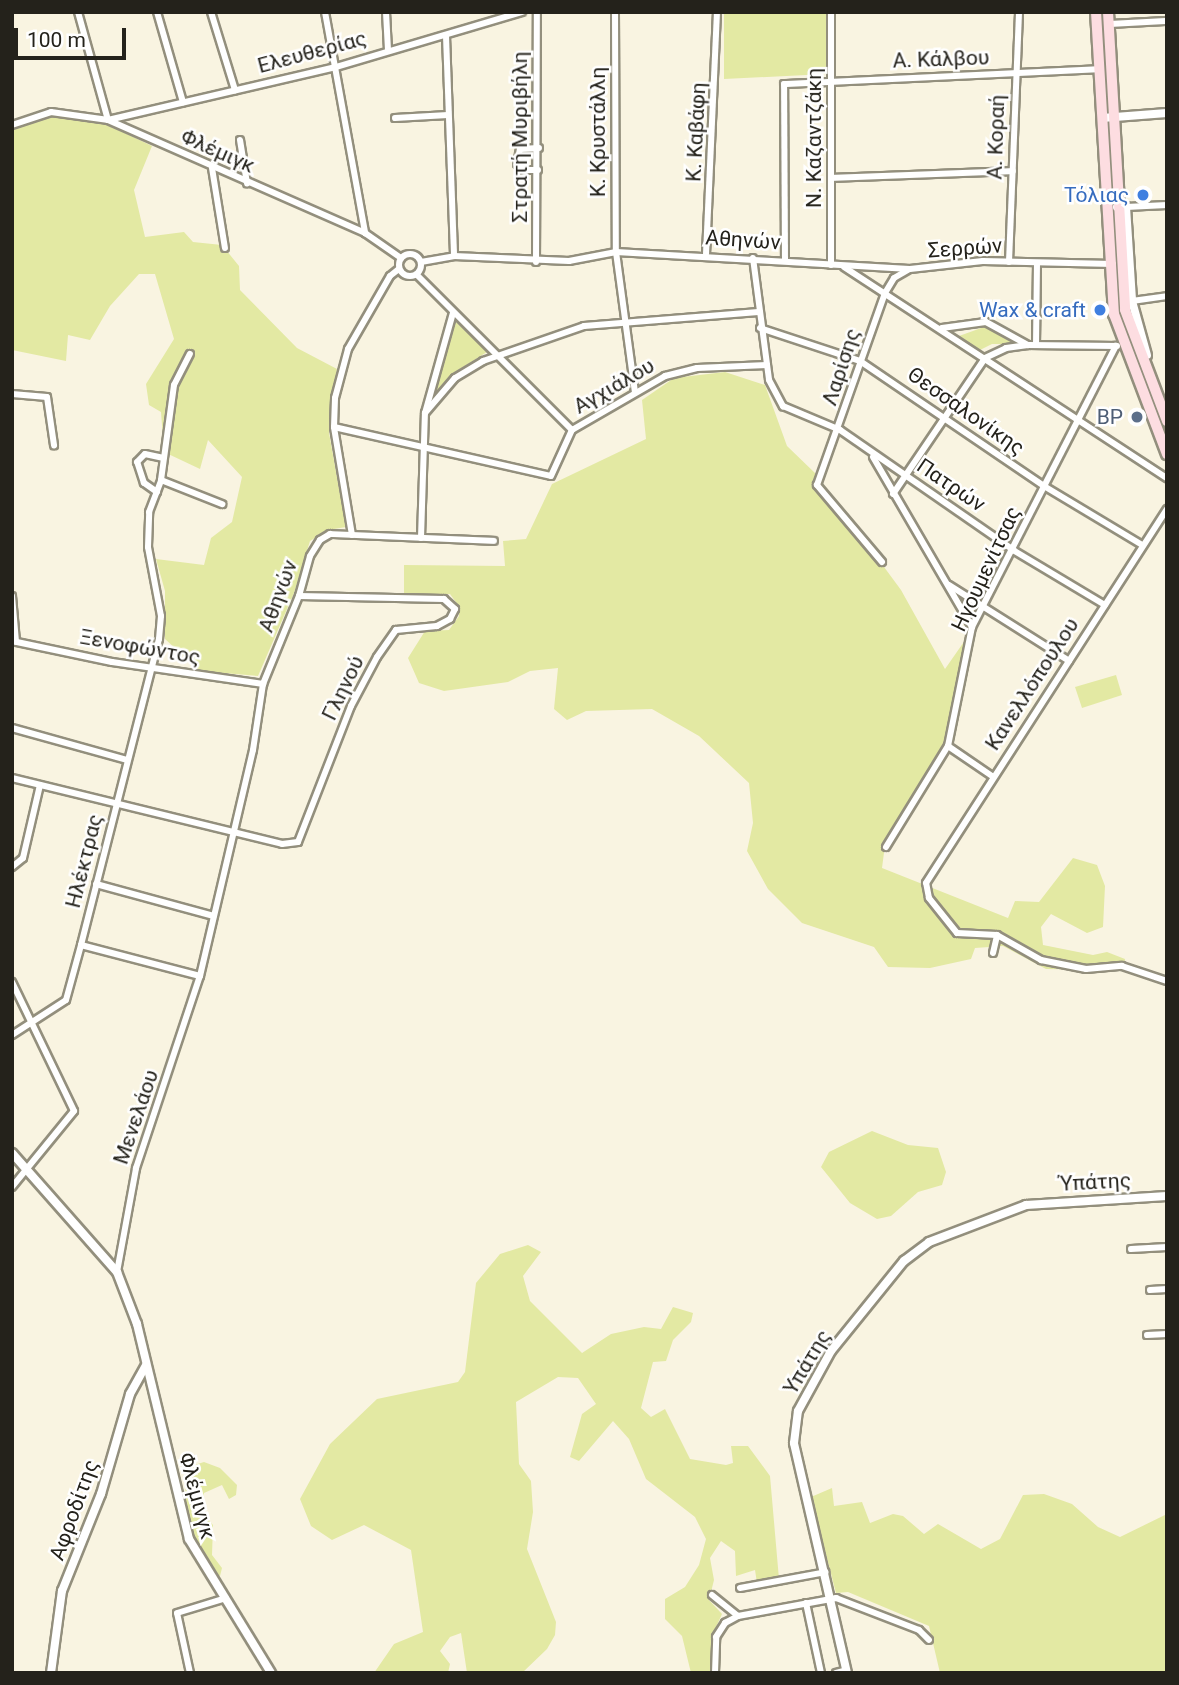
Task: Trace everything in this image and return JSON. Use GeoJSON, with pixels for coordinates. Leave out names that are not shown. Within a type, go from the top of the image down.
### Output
{"type":"FeatureCollection","features":[{"type":"Feature","properties":{"kind":"main road"},"geometry":{"type":"LineString","coordinates":[[1096,12],[1100,69],[1122,207],[1120,265],[1129,326],[1167,421]]}},
{"type":"Feature","properties":{"kind":"main road"},"geometry":{"type":"LineString","coordinates":[[1108,12],[1108,264],[1119,346],[1167,454]]}},
{"type":"Feature","properties":{"kind":"street"},"geometry":{"type":"LineString","coordinates":[[78,12],[108,120]]}},
{"type":"Feature","properties":{"kind":"street"},"geometry":{"type":"LineString","coordinates":[[157,12],[183,102]]}},
{"type":"Feature","properties":{"kind":"street"},"geometry":{"type":"LineString","coordinates":[[211,12],[235,90]]}},
{"type":"Feature","properties":{"kind":"street"},"geometry":{"type":"LineString","coordinates":[[325,12],[365,233]]}},
{"type":"Feature","properties":{"kind":"street"},"geometry":{"type":"LineString","coordinates":[[386,12],[388,50]]}},
{"type":"Feature","properties":{"kind":"street","name":"Ελευθερίας"},"geometry":{"type":"LineString","coordinates":[[108,120],[336,67],[522,12]]}},
{"type":"Feature","properties":{"kind":"street","name":"Στρατή Μυριβήλη"},"geometry":{"type":"LineString","coordinates":[[536,262],[539,148],[537,12]]}},
{"type":"Feature","properties":{"kind":"street","name":"Κ. Κρυστάλλη"},"geometry":{"type":"LineString","coordinates":[[615,12],[616,252],[635,392]]}},
{"type":"Feature","properties":{"kind":"street","name":"Κ. Καβάφη"},"geometry":{"type":"LineString","coordinates":[[706,254],[717,12]]}},
{"type":"Feature","properties":{"kind":"street","name":"Ν. Καζαντζάκη"},"geometry":{"type":"LineString","coordinates":[[831,12],[831,265]]}},
{"type":"Feature","properties":{"kind":"street","name":"Α. Κοραή"},"geometry":{"type":"LineString","coordinates":[[1009,262],[1019,12]]}},
{"type":"Feature","properties":{"kind":"street"},"geometry":{"type":"LineString","coordinates":[[1108,24],[1167,21]]}},
{"type":"Feature","properties":{"kind":"street"},"geometry":{"type":"LineString","coordinates":[[446,36],[454,256]]}},
{"type":"Feature","properties":{"kind":"street","name":"A. Κάλβου"},"geometry":{"type":"LineString","coordinates":[[785,261],[784,84],[1100,69]]}},
{"type":"Feature","properties":{"kind":"street","name":"Φλέμιγκ"},"geometry":{"type":"LineString","coordinates":[[12,125],[51,112],[108,120],[365,233],[401,258]]}},
{"type":"Feature","properties":{"kind":"street"},"geometry":{"type":"LineString","coordinates":[[1108,117],[1167,113]]}},
{"type":"Feature","properties":{"kind":"street"},"geometry":{"type":"LineString","coordinates":[[395,118],[448,115]]}},
{"type":"Feature","properties":{"kind":"street"},"geometry":{"type":"LineString","coordinates":[[240,140],[247,183]]}},
{"type":"Feature","properties":{"kind":"street"},"geometry":{"type":"LineString","coordinates":[[538,170],[520,169],[517,153],[523,148],[539,148]]}},
{"type":"Feature","properties":{"kind":"street"},"geometry":{"type":"LineString","coordinates":[[212,168],[225,247]]}},
{"type":"Feature","properties":{"kind":"street"},"geometry":{"type":"LineString","coordinates":[[832,178],[1013,171]]}},
{"type":"Feature","properties":{"kind":"street"},"geometry":{"type":"LineString","coordinates":[[1167,205],[1122,207],[1132,301],[1167,407]]}},
{"type":"Feature","properties":{"kind":"street","name":"Αθηνών"},"geometry":{"type":"LineString","coordinates":[[421,261],[454,256],[536,262],[616,252],[706,254],[813,263]]}},
{"type":"Feature","properties":{"kind":"street"},"geometry":{"type":"LineString","coordinates":[[417,275],[421,261],[412,254],[401,258],[399,269],[390,276],[348,349],[335,398],[334,427],[352,535],[494,541]]}},
{"type":"Feature","properties":{"kind":"street"},"geometry":{"type":"LineString","coordinates":[[753,258],[767,365]]}},
{"type":"Feature","properties":{"kind":"street","name":"Σερρών"},"geometry":{"type":"LineString","coordinates":[[813,263],[910,269],[1009,262],[1120,265]]}},
{"type":"Feature","properties":{"kind":"street"},"geometry":{"type":"LineString","coordinates":[[1032,345],[1037,263]]}},
{"type":"Feature","properties":{"kind":"street"},"geometry":{"type":"LineString","coordinates":[[844,267],[942,328],[1167,478]]}},
{"type":"Feature","properties":{"kind":"street"},"geometry":{"type":"LineString","coordinates":[[399,269],[405,275],[417,275],[572,430]]}},
{"type":"Feature","properties":{"kind":"street","name":"Λαρίσης"},"geometry":{"type":"LineString","coordinates":[[882,562],[817,485],[840,430],[860,361],[885,293],[894,278],[910,269]]}},
{"type":"Feature","properties":{"kind":"street"},"geometry":{"type":"LineString","coordinates":[[1132,301],[1167,296]]}},
{"type":"Feature","properties":{"kind":"street"},"geometry":{"type":"LineString","coordinates":[[425,413],[455,379],[496,356],[584,326],[626,320],[758,312]]}},
{"type":"Feature","properties":{"kind":"street"},"geometry":{"type":"LineString","coordinates":[[421,538],[421,444],[425,413],[453,313]]}},
{"type":"Feature","properties":{"kind":"street"},"geometry":{"type":"LineString","coordinates":[[942,328],[986,322],[1032,345]]}},
{"type":"Feature","properties":{"kind":"street","name":"Θεσσαλονίκης"},"geometry":{"type":"LineString","coordinates":[[761,327],[860,361],[1044,486],[1142,545]]}},
{"type":"Feature","properties":{"kind":"street"},"geometry":{"type":"LineString","coordinates":[[893,494],[985,358],[1006,348],[1032,345],[1119,346]]}},
{"type":"Feature","properties":{"kind":"street","name":"Ηγουμενίτσας"},"geometry":{"type":"LineString","coordinates":[[886,847],[948,746],[972,628],[1119,346]]}},
{"type":"Feature","properties":{"kind":"street","name":"Ηλέκτρας"},"geometry":{"type":"LineString","coordinates":[[12,1034],[66,1000],[81,945],[162,616],[148,547],[149,512],[161,480],[167,411],[181,368],[190,354]]}},
{"type":"Feature","properties":{"kind":"street","name":"Αγχιάλου"},"geometry":{"type":"LineString","coordinates":[[421,444],[551,476],[572,430],[635,392],[682,370],[767,365]]}},
{"type":"Feature","properties":{"kind":"street","name":"Πατρών"},"geometry":{"type":"LineString","coordinates":[[767,365],[776,398],[797,413],[840,430],[872,455],[907,476],[1013,550],[1105,605]]}},
{"type":"Feature","properties":{"kind":"street"},"geometry":{"type":"LineString","coordinates":[[12,394],[47,397],[54,445]]}},
{"type":"Feature","properties":{"kind":"street"},"geometry":{"type":"LineString","coordinates":[[334,427],[421,444]]}},
{"type":"Feature","properties":{"kind":"street"},"geometry":{"type":"LineString","coordinates":[[157,492],[144,483],[137,462],[145,454],[164,458]]}},
{"type":"Feature","properties":{"kind":"street"},"geometry":{"type":"LineString","coordinates":[[872,455],[972,628]]}},
{"type":"Feature","properties":{"kind":"street"},"geometry":{"type":"LineString","coordinates":[[161,480],[222,504]]}},
{"type":"Feature","properties":{"kind":"street","name":"Κανελλόπουλου"},"geometry":{"type":"LineString","coordinates":[[998,935],[957,933],[929,898],[928,878],[1167,509]]}},
{"type":"Feature","properties":{"kind":"street","name":"Αθηνών"},"geometry":{"type":"LineString","coordinates":[[201,976],[235,831],[263,684],[320,540],[330,534],[352,535]]}},
{"type":"Feature","properties":{"kind":"street"},"geometry":{"type":"LineString","coordinates":[[947,584],[1069,661]]}},
{"type":"Feature","properties":{"kind":"street"},"geometry":{"type":"LineString","coordinates":[[12,596],[14,641]]}},
{"type":"Feature","properties":{"kind":"street","name":"Γληνού"},"geometry":{"type":"LineString","coordinates":[[235,831],[282,844],[298,842],[351,706],[377,657],[402,627],[437,626],[450,619],[455,609],[444,599],[299,596]]}},
{"type":"Feature","properties":{"kind":"street","name":"Ξενοφώντος"},"geometry":{"type":"LineString","coordinates":[[14,641],[149,668],[263,684]]}},
{"type":"Feature","properties":{"kind":"street"},"geometry":{"type":"LineString","coordinates":[[12,728],[127,760]]}},
{"type":"Feature","properties":{"kind":"street"},"geometry":{"type":"LineString","coordinates":[[948,746],[992,776]]}},
{"type":"Feature","properties":{"kind":"street"},"geometry":{"type":"LineString","coordinates":[[12,778],[235,831]]}},
{"type":"Feature","properties":{"kind":"street"},"geometry":{"type":"LineString","coordinates":[[12,867],[23,858],[40,785]]}},
{"type":"Feature","properties":{"kind":"street"},"geometry":{"type":"LineString","coordinates":[[96,884],[214,916]]}},
{"type":"Feature","properties":{"kind":"street"},"geometry":{"type":"LineString","coordinates":[[993,953],[998,935],[1049,962],[1086,969],[1122,966],[1167,981]]}},
{"type":"Feature","properties":{"kind":"street"},"geometry":{"type":"LineString","coordinates":[[81,945],[201,976]]}},
{"type":"Feature","properties":{"kind":"street","name":"Μενελάου"},"geometry":{"type":"LineString","coordinates":[[117,1272],[136,1168],[201,976]]}},
{"type":"Feature","properties":{"kind":"street"},"geometry":{"type":"LineString","coordinates":[[12,982],[74,1111],[12,1187]]}},
{"type":"Feature","properties":{"kind":"street"},"geometry":{"type":"LineString","coordinates":[[12,1153],[117,1272]]}},
{"type":"Feature","properties":{"kind":"street","name":"Ύπάτης"},"geometry":{"type":"LineString","coordinates":[[1026,1205],[1167,1196]]}},
{"type":"Feature","properties":{"kind":"street","name":"Υπάτης"},"geometry":{"type":"LineString","coordinates":[[847,1672],[794,1443],[798,1411],[844,1334],[919,1247],[1026,1205]]}},
{"type":"Feature","properties":{"kind":"street"},"geometry":{"type":"LineString","coordinates":[[1131,1249],[1167,1247]]}},
{"type":"Feature","properties":{"kind":"street","name":"Φλέμινγκ"},"geometry":{"type":"LineString","coordinates":[[117,1272],[143,1349],[188,1539],[271,1673]]}},
{"type":"Feature","properties":{"kind":"street"},"geometry":{"type":"LineString","coordinates":[[1150,1290],[1167,1289]]}},
{"type":"Feature","properties":{"kind":"street"},"geometry":{"type":"LineString","coordinates":[[1147,1335],[1167,1334]]}},
{"type":"Feature","properties":{"kind":"street","name":"Αφροδίτης"},"geometry":{"type":"LineString","coordinates":[[51,1673],[62,1591],[101,1494],[131,1394],[146,1365]]}},
{"type":"Feature","properties":{"kind":"street"},"geometry":{"type":"LineString","coordinates":[[740,1588],[825,1572]]}},
{"type":"Feature","properties":{"kind":"street"},"geometry":{"type":"LineString","coordinates":[[712,1595],[738,1616]]}},
{"type":"Feature","properties":{"kind":"street"},"geometry":{"type":"LineString","coordinates":[[190,1673],[177,1613],[226,1598]]}},
{"type":"Feature","properties":{"kind":"street"},"geometry":{"type":"LineString","coordinates":[[715,1673],[716,1637],[725,1623],[738,1616],[831,1599],[844,1599],[919,1630],[929,1640]]}},
{"type":"Feature","properties":{"kind":"street"},"geometry":{"type":"LineString","coordinates":[[806,1603],[821,1673]]}},
{"type":"Feature","properties":{"kind":"street"},"geometry":{"type":"LineString","coordinates":[[836,1673],[847,1672]]}},
{"type":"Feature","properties":{"kind":"green space"},"geometry":{"type":"Polygon","coordinates":[[[724,12],[826,12],[826,74],[724,79],[724,12]]]}},
{"type":"Feature","properties":{"kind":"green space"},"geometry":{"type":"Polygon","coordinates":[[[53,115],[106,124],[152,146],[134,190],[145,237],[184,232],[193,242],[222,245],[239,266],[240,290],[297,348],[337,369],[329,433],[346,527],[328,530],[310,541],[294,593],[258,676],[200,671],[165,639],[165,591],[156,559],[204,565],[211,538],[232,522],[242,477],[208,440],[200,469],[164,452],[161,412],[149,405],[146,384],[174,339],[155,274],[139,274],[110,306],[90,340],[68,335],[66,361],[12,350],[12,130],[53,115]]]}},
{"type":"Feature","properties":{"kind":"green space"},"geometry":{"type":"Polygon","coordinates":[[[455,321],[487,352],[452,374],[432,400],[455,321]]]}},
{"type":"Feature","properties":{"kind":"green space"},"geometry":{"type":"Polygon","coordinates":[[[984,327],[1024,344],[992,344],[980,350],[959,336],[984,327]]]}},
{"type":"Feature","properties":{"kind":"green space"},"geometry":{"type":"Polygon","coordinates":[[[725,372],[765,385],[787,446],[816,474],[816,492],[859,533],[901,590],[945,669],[968,636],[949,737],[885,845],[882,868],[1008,918],[1015,901],[1039,902],[1073,858],[1097,865],[1105,886],[1103,927],[1087,933],[1051,914],[1041,927],[1043,945],[1093,955],[1107,952],[1125,959],[1124,965],[1112,970],[1046,969],[1003,946],[975,948],[971,959],[930,968],[888,967],[874,947],[802,923],[768,889],[747,851],[753,823],[749,783],[699,736],[652,709],[586,711],[567,720],[554,709],[558,668],[530,671],[508,682],[444,691],[419,683],[408,658],[425,631],[449,630],[459,616],[458,605],[450,594],[404,596],[404,565],[505,566],[503,541],[526,539],[552,484],[646,439],[642,400],[674,378],[725,372]]]}},
{"type":"Feature","properties":{"kind":"green space"},"geometry":{"type":"Polygon","coordinates":[[[1116,675],[1122,695],[1082,708],[1075,687],[1116,675]]]}},
{"type":"Feature","properties":{"kind":"green space"},"geometry":{"type":"Polygon","coordinates":[[[872,1131],[908,1145],[938,1148],[946,1172],[942,1185],[918,1192],[891,1216],[877,1219],[850,1203],[821,1167],[829,1152],[872,1131]]]}},
{"type":"Feature","properties":{"kind":"green space"},"geometry":{"type":"Polygon","coordinates":[[[528,1245],[541,1252],[523,1276],[530,1301],[582,1353],[611,1334],[644,1327],[661,1329],[673,1307],[693,1313],[691,1322],[673,1340],[666,1361],[653,1362],[641,1408],[651,1417],[665,1409],[690,1459],[726,1465],[733,1463],[731,1446],[748,1446],[770,1476],[779,1579],[757,1583],[755,1570],[736,1576],[735,1551],[721,1541],[710,1558],[714,1580],[709,1600],[722,1614],[711,1638],[712,1673],[691,1673],[682,1636],[665,1619],[665,1599],[685,1587],[699,1565],[706,1539],[695,1517],[646,1479],[629,1439],[613,1421],[579,1461],[570,1457],[582,1414],[596,1404],[578,1378],[558,1377],[516,1402],[519,1464],[531,1481],[533,1512],[527,1549],[556,1622],[555,1635],[547,1649],[522,1673],[467,1673],[461,1633],[450,1637],[440,1651],[450,1664],[448,1673],[374,1673],[394,1644],[423,1632],[411,1550],[364,1525],[332,1540],[311,1526],[300,1499],[330,1444],[377,1399],[458,1382],[465,1372],[476,1283],[500,1254],[528,1245]]]}},
{"type":"Feature","properties":{"kind":"green space"},"geometry":{"type":"Polygon","coordinates":[[[204,1462],[220,1468],[237,1485],[236,1495],[229,1499],[222,1485],[204,1493],[203,1514],[213,1525],[212,1555],[222,1568],[220,1576],[211,1573],[186,1523],[185,1468],[204,1462]]]}},
{"type":"Feature","properties":{"kind":"green space"},"geometry":{"type":"Polygon","coordinates":[[[832,1488],[834,1506],[862,1502],[870,1523],[893,1514],[903,1516],[924,1534],[938,1524],[981,1549],[1000,1539],[1023,1495],[1044,1494],[1072,1504],[1098,1527],[1120,1537],[1167,1514],[1167,1673],[940,1673],[929,1626],[848,1592],[836,1593],[811,1497],[832,1488]]]}},
{"type":"Feature","properties":{"kind":"place","name":"Τόλιας"},"geometry":{"type":"Point","coordinates":[1143,195]}},
{"type":"Feature","properties":{"kind":"place","name":"Wax & craft"},"geometry":{"type":"Point","coordinates":[1100,310]}},
{"type":"Feature","properties":{"kind":"place","name":"BP"},"geometry":{"type":"Point","coordinates":[1137,417]}}]}
